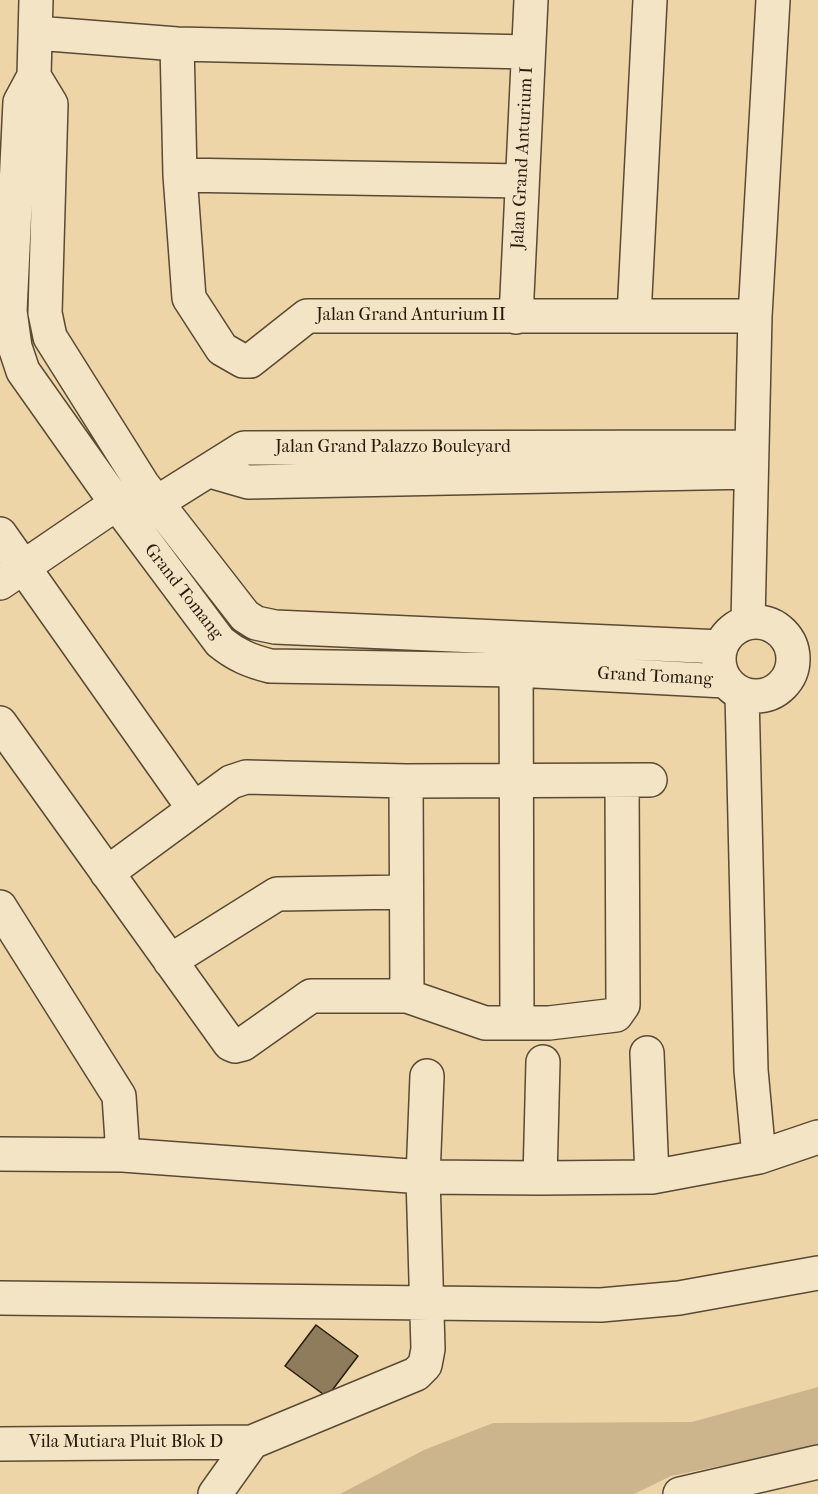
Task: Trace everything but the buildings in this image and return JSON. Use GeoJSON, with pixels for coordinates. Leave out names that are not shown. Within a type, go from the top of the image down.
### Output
{"type":"FeatureCollection","features":[{"type":"Feature","properties":{"kind":"street","name":"Grand Tomang"},"geometry":{"type":"LineString","coordinates":[[36,0],[36,33],[26,96],[10,311],[15,347],[23,371],[117,504],[220,642],[248,661],[270,666],[516,670],[734,687]]}},
{"type":"Feature","properties":{"kind":"street","name":"Jalan Grand Anturium I"},"geometry":{"type":"LineString","coordinates":[[516,317],[531,0]]}},
{"type":"Feature","properties":{"kind":"street"},"geometry":{"type":"LineString","coordinates":[[634,316],[650,0]]}},
{"type":"Feature","properties":{"kind":"street"},"geometry":{"type":"LineString","coordinates":[[748,622],[755,316],[773,0]]}},
{"type":"Feature","properties":{"kind":"street"},"geometry":{"type":"LineString","coordinates":[[36,33],[177,44],[528,52]]}},
{"type":"Feature","properties":{"kind":"street","name":"Jalan Grand Anturium II"},"geometry":{"type":"LineString","coordinates":[[177,44],[180,175],[189,298],[222,349],[243,361],[250,361],[307,316],[755,316]]}},
{"type":"Feature","properties":{"kind":"street","name":"Grand Tomang"},"geometry":{"type":"LineString","coordinates":[[26,96],[45,313],[50,337],[150,496],[245,616],[256,623],[274,627],[721,647]]}},
{"type":"Feature","properties":{"kind":"street"},"geometry":{"type":"LineString","coordinates":[[180,175],[522,181]]}},
{"type":"Feature","properties":{"kind":"street"},"geometry":{"type":"LineString","coordinates":[[11,575],[117,504],[150,496],[169,495],[244,448],[248,482]]}},
{"type":"Feature","properties":{"kind":"street","name":"Jalan Grand Palazzo Bouleyard"},"geometry":{"type":"LineString","coordinates":[[244,448],[542,462],[752,460]]}},
{"type":"Feature","properties":{"kind":"street","name":"Jalan Grand Palazzo Bouleyard"},"geometry":{"type":"LineString","coordinates":[[210,471],[248,482],[542,462]]}},
{"type":"Feature","properties":{"kind":"street"},"geometry":{"type":"LineString","coordinates":[[0,534],[11,575],[194,809]]}},
{"type":"Feature","properties":{"kind":"street"},"geometry":{"type":"LineString","coordinates":[[734,687],[757,697],[771,694],[783,685],[791,672],[806,658],[779,629],[764,623],[748,622],[731,631],[721,647],[719,664],[734,687],[751,1070],[759,1157]]}},
{"type":"Feature","properties":{"kind":"street"},"geometry":{"type":"LineString","coordinates":[[515,637],[517,1023]]}},
{"type":"Feature","properties":{"kind":"street"},"geometry":{"type":"LineString","coordinates":[[0,723],[107,873],[170,961],[230,1044],[235,1046],[243,1044],[312,996],[407,996],[485,1023],[517,1023],[616,1015],[623,1005],[636,781],[406,781],[246,777],[231,782],[107,873]]}},
{"type":"Feature","properties":{"kind":"street"},"geometry":{"type":"LineString","coordinates":[[406,781],[407,996]]}},
{"type":"Feature","properties":{"kind":"street"},"geometry":{"type":"LineString","coordinates":[[170,961],[277,894],[406,892]]}},
{"type":"Feature","properties":{"kind":"street"},"geometry":{"type":"LineString","coordinates":[[0,907],[118,1096],[123,1155]]}},
{"type":"Feature","properties":{"kind":"street"},"geometry":{"type":"LineString","coordinates":[[647,1053],[652,1177]]}},
{"type":"Feature","properties":{"kind":"street"},"geometry":{"type":"LineString","coordinates":[[540,1178],[543,1062]]}},
{"type":"Feature","properties":{"kind":"street","name":"Vila Mutiara Pluit Blok D"},"geometry":{"type":"LineString","coordinates":[[0,1444],[252,1442],[416,1374],[425,1365],[428,1350],[423,1177],[426,1076]]}},
{"type":"Feature","properties":{"kind":"street"},"geometry":{"type":"LineString","coordinates":[[0,1154],[123,1155],[423,1177],[652,1177],[759,1157],[818,1137]]}},
{"type":"Feature","properties":{"kind":"street"},"geometry":{"type":"LineString","coordinates":[[0,1298],[601,1305],[679,1298],[818,1273]]}},
{"type":"Feature","properties":{"kind":"street","name":"Vila Mutiara Pluit Blok D"},"geometry":{"type":"LineString","coordinates":[[215,1494],[252,1442]]}},
{"type":"Feature","properties":{"kind":"street"},"geometry":{"type":"LineString","coordinates":[[680,1494],[818,1462]]}},
{"type":"Feature","properties":{"kind":"shaded area"},"geometry":{"type":"Polygon","coordinates":[[[818,1387],[818,1446],[671,1476],[634,1494],[340,1494],[424,1450],[493,1423],[692,1422],[818,1387]]]}}]}
